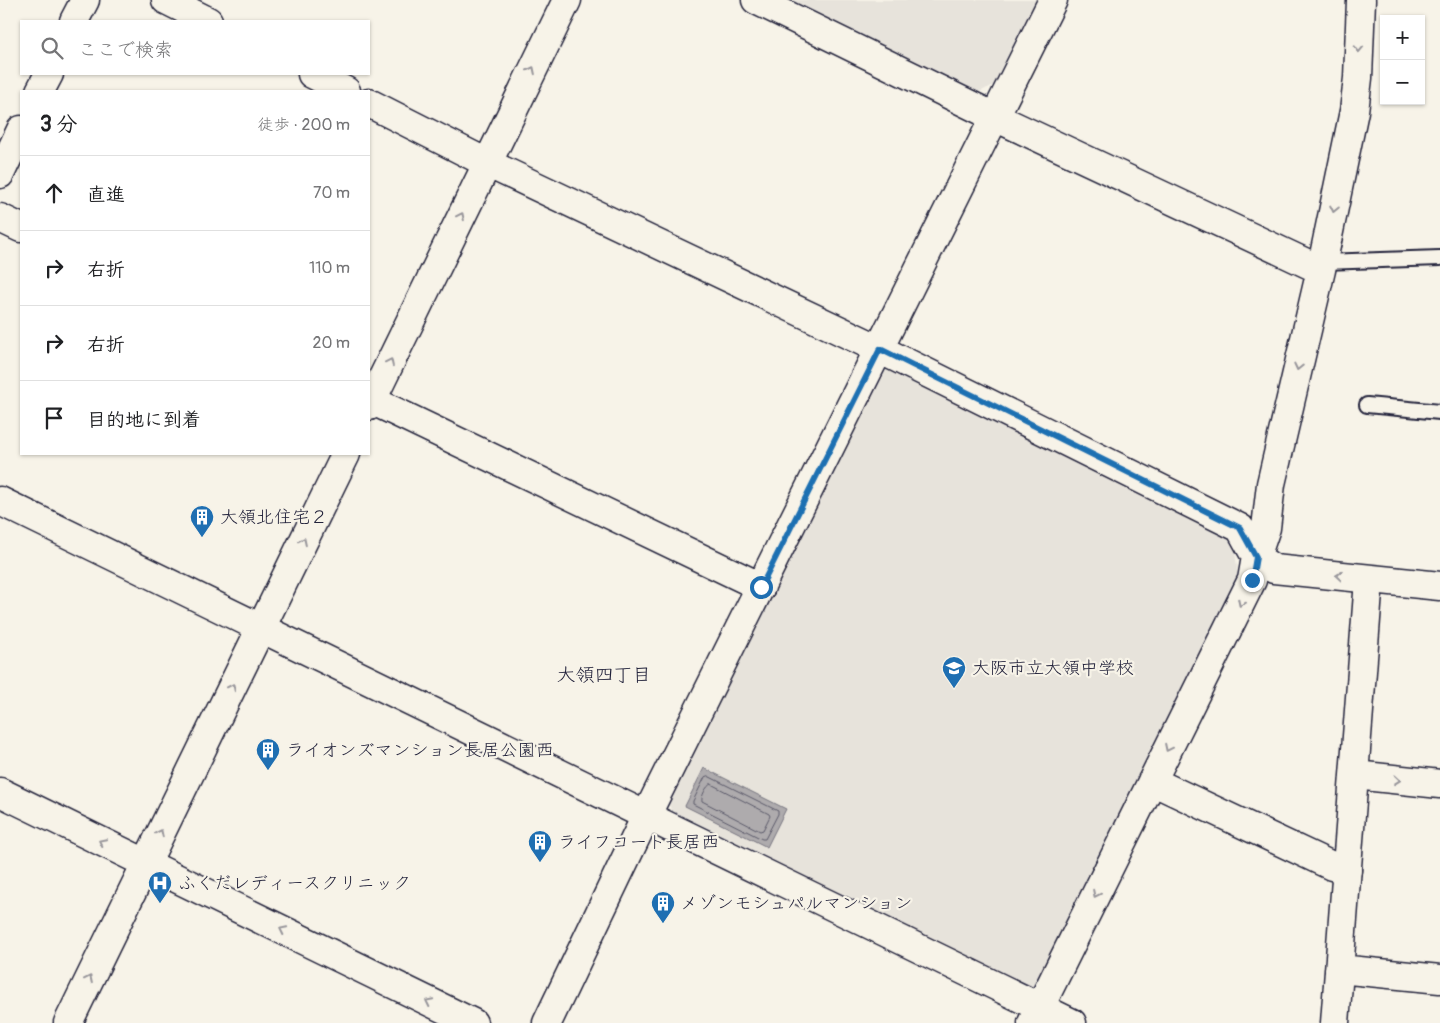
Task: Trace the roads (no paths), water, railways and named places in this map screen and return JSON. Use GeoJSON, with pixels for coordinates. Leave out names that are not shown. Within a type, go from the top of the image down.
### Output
{"type":"FeatureCollection","features":[{"type":"Feature","properties":{"kind":"street"},"geometry":{"type":"LineString","coordinates":[[75,20],[85,0]]}},
{"type":"Feature","properties":{"kind":"street"},"geometry":{"type":"LineString","coordinates":[[166,0],[206,20]]}},
{"type":"Feature","properties":{"kind":"street"},"geometry":{"type":"LineString","coordinates":[[567,0],[370,402],[761,587]]}},
{"type":"Feature","properties":{"kind":"street"},"geometry":{"type":"LineString","coordinates":[[756,0],[995,117],[1322,266]]}},
{"type":"Feature","properties":{"kind":"street"},"geometry":{"type":"LineString","coordinates":[[548,1023],[646,816],[1053,0]]}},
{"type":"Feature","properties":{"kind":"street"},"geometry":{"type":"LineString","coordinates":[[1036,1015],[1252,580],[1256,557],[1266,528],[1271,484],[1322,266],[1354,111],[1358,78],[1361,0]]}},
{"type":"Feature","properties":{"kind":"street"},"geometry":{"type":"LineString","coordinates":[[41,90],[48,75]]}},
{"type":"Feature","properties":{"kind":"street"},"geometry":{"type":"LineString","coordinates":[[314,75],[344,90]]}},
{"type":"Feature","properties":{"kind":"street"},"geometry":{"type":"LineString","coordinates":[[370,104],[487,163],[880,349],[1240,528],[1256,557],[1274,570],[1440,586]]}},
{"type":"Feature","properties":{"kind":"street"},"geometry":{"type":"LineString","coordinates":[[0,174],[20,132]]}},
{"type":"Feature","properties":{"kind":"street"},"geometry":{"type":"LineString","coordinates":[[0,218],[20,228]]}},
{"type":"Feature","properties":{"kind":"street"},"geometry":{"type":"LineString","coordinates":[[68,1023],[346,455]]}},
{"type":"Feature","properties":{"kind":"street"},"geometry":{"type":"LineString","coordinates":[[0,501],[646,816],[1036,1015],[1072,1023]]}},
{"type":"Feature","properties":{"kind":"street"},"geometry":{"type":"LineString","coordinates":[[1335,1023],[1369,580]]}},
{"type":"Feature","properties":{"kind":"street"},"geometry":{"type":"LineString","coordinates":[[1355,775],[1440,784]]}},
{"type":"Feature","properties":{"kind":"street"},"geometry":{"type":"LineString","coordinates":[[1152,781],[1332,866],[1347,870]]}},
{"type":"Feature","properties":{"kind":"street"},"geometry":{"type":"LineString","coordinates":[[0,792],[473,1023]]}},
{"type":"Feature","properties":{"kind":"street"},"geometry":{"type":"LineString","coordinates":[[1339,969],[1440,979]]}},
{"type":"Feature","properties":{"kind":"lane"},"geometry":{"type":"LineString","coordinates":[[1322,266],[1440,258]]}},
{"type":"Feature","properties":{"kind":"lane"},"geometry":{"type":"LineString","coordinates":[[1367,405],[1440,412]]}},
{"type":"Feature","properties":{"kind":"water"},"geometry":{"type":"Polygon","coordinates":[[[704,768],[786,809],[767,847],[685,806],[704,768]]]}},
{"type":"Feature","properties":{"kind":"place","name":"大領北住宅２"},"geometry":{"type":"Point","coordinates":[202,538]}},
{"type":"Feature","properties":{"kind":"place","name":"大阪市立大領中学校"},"geometry":{"type":"Point","coordinates":[954,689]}},
{"type":"Feature","properties":{"kind":"place","name":"ライオンズマンション長居公園西"},"geometry":{"type":"Point","coordinates":[268,771]}},
{"type":"Feature","properties":{"kind":"place","name":"ライフコート長居西"},"geometry":{"type":"Point","coordinates":[540,863]}},
{"type":"Feature","properties":{"kind":"place","name":"ふくだレディースクリニック"},"geometry":{"type":"Point","coordinates":[160,904]}},
{"type":"Feature","properties":{"kind":"place","name":"メゾンモシュパルマンション"},"geometry":{"type":"Point","coordinates":[663,924]}},
{"type":"Feature","properties":{"kind":"district","name":"大領四丁目"},"geometry":{"type":"Point","coordinates":[604,674]}}]}
